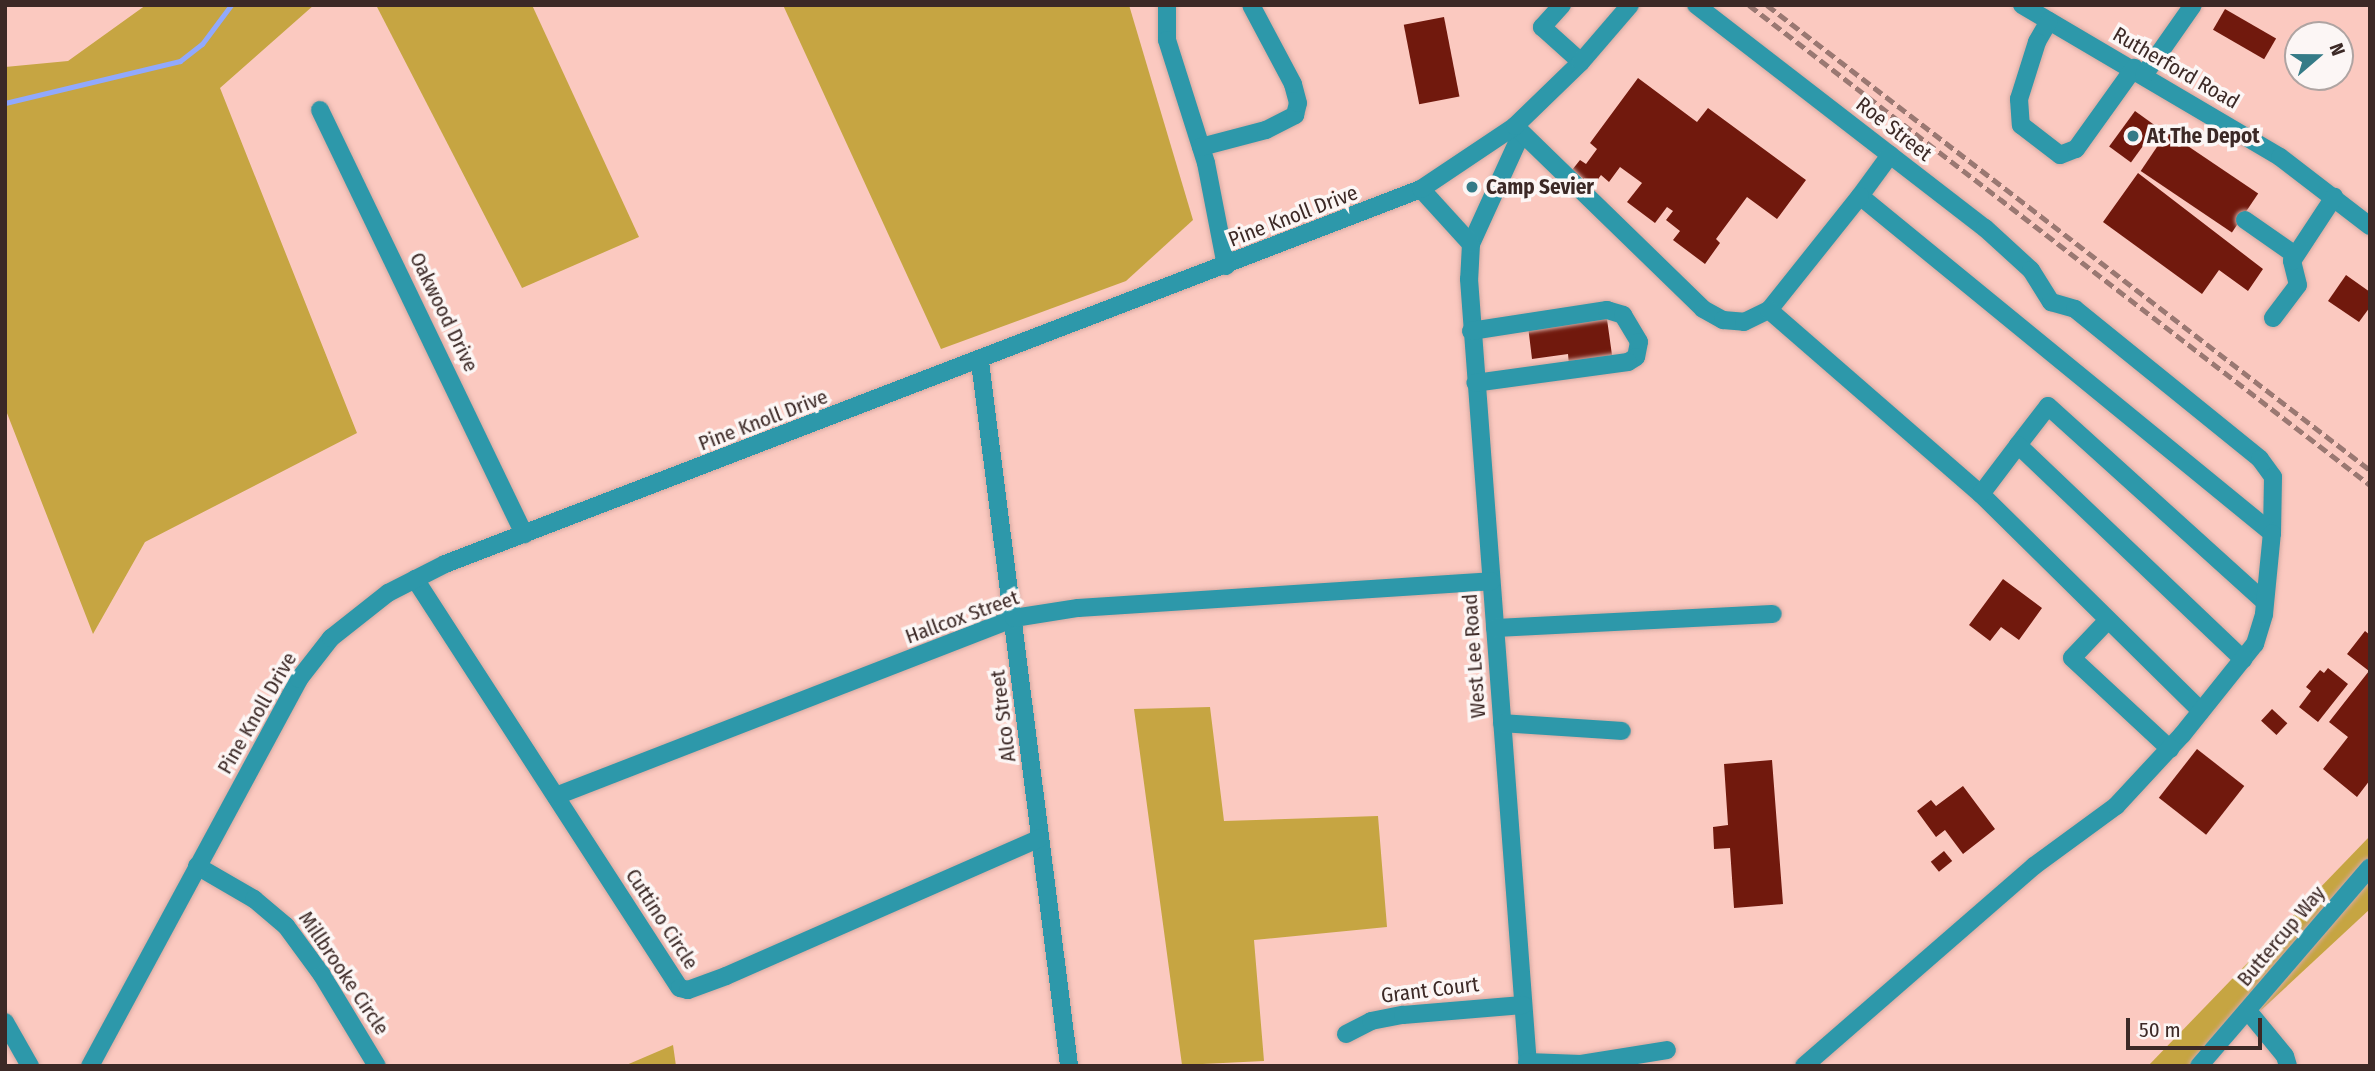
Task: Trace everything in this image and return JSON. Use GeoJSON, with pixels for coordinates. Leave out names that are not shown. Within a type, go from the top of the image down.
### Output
{"type":"FeatureCollection","features":[{"type":"Feature","properties":{"kind":"street"},"geometry":{"type":"LineString","coordinates":[[1167,5],[1167,40],[1201,147],[1226,266]]}},
{"type":"Feature","properties":{"kind":"street"},"geometry":{"type":"LineString","coordinates":[[1201,147],[1266,130],[1295,115],[1298,103],[1293,84],[1251,5]]}},
{"type":"Feature","properties":{"kind":"street"},"geometry":{"type":"LineString","coordinates":[[1562,5],[1542,27],[1581,62]]}},
{"type":"Feature","properties":{"kind":"street","name":"Pine Knoll Drive"},"geometry":{"type":"LineString","coordinates":[[90,1066],[309,665],[357,615],[415,579],[524,534],[980,362],[1421,189],[1515,126],[1581,62],[1630,5]]}},
{"type":"Feature","properties":{"kind":"street","name":"Roe Street"},"geometry":{"type":"LineString","coordinates":[[1696,5],[2025,263],[2051,302],[2075,309],[2260,458],[2273,477],[2272,533]]}},
{"type":"Feature","properties":{"kind":"street","name":"Rutherford Road"},"geometry":{"type":"LineString","coordinates":[[2022,5],[2139,71],[2280,156],[2370,226]]}},
{"type":"Feature","properties":{"kind":"street"},"geometry":{"type":"LineString","coordinates":[[2049,21],[2037,42],[2018,99],[2021,125],[2060,155],[2076,149],[2193,5]]}},
{"type":"Feature","properties":{"kind":"street","name":"Oakwood Drive"},"geometry":{"type":"LineString","coordinates":[[320,110],[524,534]]}},
{"type":"Feature","properties":{"kind":"street"},"geometry":{"type":"LineString","coordinates":[[1515,126],[1703,309],[1723,320],[1744,322],[1769,310],[1890,155]]}},
{"type":"Feature","properties":{"kind":"street","name":"West Lee Road"},"geometry":{"type":"LineString","coordinates":[[1515,126],[1517,143],[1471,244],[1471,331],[1528,1064]]}},
{"type":"Feature","properties":{"kind":"street"},"geometry":{"type":"LineString","coordinates":[[1421,189],[1471,244]]}},
{"type":"Feature","properties":{"kind":"street"},"geometry":{"type":"LineString","coordinates":[[1804,1066],[2034,866],[2116,806],[2170,748],[2255,643],[2264,601],[2272,533],[1860,196]]}},
{"type":"Feature","properties":{"kind":"street"},"geometry":{"type":"LineString","coordinates":[[2273,318],[2298,285],[2292,261],[2295,255],[2334,197]]}},
{"type":"Feature","properties":{"kind":"street"},"geometry":{"type":"LineString","coordinates":[[2245,220],[2295,255]]}},
{"type":"Feature","properties":{"kind":"street"},"geometry":{"type":"LineString","coordinates":[[1471,331],[1607,310],[1623,316],[1639,342],[1636,357],[1628,362],[1475,383]]}},
{"type":"Feature","properties":{"kind":"street"},"geometry":{"type":"LineString","coordinates":[[1769,310],[1980,494],[2201,711]]}},
{"type":"Feature","properties":{"kind":"street","name":"Alco Street"},"geometry":{"type":"LineString","coordinates":[[980,362],[1069,1066]]}},
{"type":"Feature","properties":{"kind":"street"},"geometry":{"type":"LineString","coordinates":[[1980,494],[2048,406],[2264,601]]}},
{"type":"Feature","properties":{"kind":"street"},"geometry":{"type":"LineString","coordinates":[[2018,445],[2243,659]]}},
{"type":"Feature","properties":{"kind":"street","name":"Cuttino Circle"},"geometry":{"type":"LineString","coordinates":[[415,579],[673,982],[688,990],[1040,838]]}},
{"type":"Feature","properties":{"kind":"street","name":"Hallcox Street"},"geometry":{"type":"LineString","coordinates":[[556,796],[1014,618],[1078,608],[1491,581]]}},
{"type":"Feature","properties":{"kind":"street"},"geometry":{"type":"LineString","coordinates":[[1494,628],[1773,614]]}},
{"type":"Feature","properties":{"kind":"street"},"geometry":{"type":"LineString","coordinates":[[2108,620],[2072,658],[2170,748]]}},
{"type":"Feature","properties":{"kind":"street"},"geometry":{"type":"LineString","coordinates":[[1502,723],[1622,731]]}},
{"type":"Feature","properties":{"kind":"street","name":"Millbrooke Circle"},"geometry":{"type":"LineString","coordinates":[[197,866],[254,899],[286,926],[323,975],[377,1066]]}},
{"type":"Feature","properties":{"kind":"street","name":"Buttercup Way"},"geometry":{"type":"LineString","coordinates":[[2199,1066],[2370,867]]}},
{"type":"Feature","properties":{"kind":"street","name":"Grant Court"},"geometry":{"type":"LineString","coordinates":[[1346,1034],[1371,1021],[1403,1015],[1523,1005]]}},
{"type":"Feature","properties":{"kind":"street"},"geometry":{"type":"LineString","coordinates":[[2248,1011],[2285,1056],[2288,1066]]}},
{"type":"Feature","properties":{"kind":"street"},"geometry":{"type":"LineString","coordinates":[[5,1022],[30,1066]]}},
{"type":"Feature","properties":{"kind":"street"},"geometry":{"type":"LineString","coordinates":[[1528,1064],[1581,1064],[1667,1050]]}},
{"type":"Feature","properties":{"kind":"shaded area"},"geometry":{"type":"Polygon","coordinates":[[[146,5],[314,5],[220,88],[357,433],[145,542],[93,634],[5,408],[5,67],[68,61],[146,5]]]}},
{"type":"Feature","properties":{"kind":"shaded area"},"geometry":{"type":"Polygon","coordinates":[[[376,5],[532,5],[639,237],[522,288],[376,5]]]}},
{"type":"Feature","properties":{"kind":"shaded area"},"geometry":{"type":"Polygon","coordinates":[[[783,5],[1129,5],[1193,220],[1126,281],[941,349],[783,5]]]}},
{"type":"Feature","properties":{"kind":"shaded area"},"geometry":{"type":"Polygon","coordinates":[[[1210,707],[1224,821],[1378,816],[1387,927],[1254,940],[1264,1061],[1182,1065],[1134,709],[1210,707]]]}},
{"type":"Feature","properties":{"kind":"shaded area"},"geometry":{"type":"Polygon","coordinates":[[[2370,836],[2370,909],[2201,1066],[2148,1066],[2370,836]]]}},
{"type":"Feature","properties":{"kind":"shaded area"},"geometry":{"type":"Polygon","coordinates":[[[673,1045],[676,1066],[624,1066],[673,1045]]]}},
{"type":"Feature","properties":{"kind":"building"},"geometry":{"type":"Polygon","coordinates":[[[2225,9],[2276,38],[2264,59],[2213,30],[2225,9]]]}},
{"type":"Feature","properties":{"kind":"building"},"geometry":{"type":"Polygon","coordinates":[[[1444,17],[1459,97],[1419,104],[1404,25],[1444,17]]]}},
{"type":"Feature","properties":{"kind":"building"},"geometry":{"type":"Polygon","coordinates":[[[1638,78],[1697,122],[1708,108],[1806,180],[1777,219],[1747,197],[1716,239],[1720,243],[1705,264],[1673,240],[1680,231],[1666,220],[1673,211],[1667,207],[1655,223],[1627,202],[1642,183],[1620,167],[1609,182],[1601,175],[1593,186],[1572,170],[1580,160],[1586,164],[1597,149],[1590,143],[1638,78]]]}},
{"type":"Feature","properties":{"kind":"building","name":"At The Depot"},"geometry":{"type":"Polygon","coordinates":[[[2135,111],[2157,127],[2131,162],[2109,147],[2135,111]]]}},
{"type":"Feature","properties":{"kind":"building"},"geometry":{"type":"Polygon","coordinates":[[[2167,132],[2258,194],[2232,232],[2141,171],[2167,132]]]}},
{"type":"Feature","properties":{"kind":"building"},"geometry":{"type":"Polygon","coordinates":[[[2138,173],[2263,269],[2248,291],[2219,270],[2202,294],[2103,222],[2138,173]]]}},
{"type":"Feature","properties":{"kind":"building"},"geometry":{"type":"Polygon","coordinates":[[[2346,275],[2370,292],[2370,307],[2359,322],[2328,301],[2346,275]]]}},
{"type":"Feature","properties":{"kind":"building"},"geometry":{"type":"Polygon","coordinates":[[[1606,312],[1612,355],[1569,365],[1568,354],[1532,359],[1528,326],[1606,312]]]}},
{"type":"Feature","properties":{"kind":"building"},"geometry":{"type":"Polygon","coordinates":[[[2003,579],[2042,608],[2019,640],[2001,627],[1990,641],[1969,625],[2003,579]]]}},
{"type":"Feature","properties":{"kind":"building"},"geometry":{"type":"Polygon","coordinates":[[[2365,631],[2370,635],[2370,780],[2357,797],[2323,769],[2348,737],[2329,722],[2369,671],[2347,654],[2365,631]]]}},
{"type":"Feature","properties":{"kind":"building"},"geometry":{"type":"Polygon","coordinates":[[[2328,668],[2348,684],[2318,722],[2299,707],[2311,691],[2306,687],[2320,670],[2324,673],[2328,668]]]}},
{"type":"Feature","properties":{"kind":"building"},"geometry":{"type":"Polygon","coordinates":[[[2272,709],[2287,723],[2276,735],[2261,721],[2272,709]]]}},
{"type":"Feature","properties":{"kind":"building"},"geometry":{"type":"Polygon","coordinates":[[[2197,749],[2244,786],[2206,835],[2159,798],[2197,749]]]}},
{"type":"Feature","properties":{"kind":"building"},"geometry":{"type":"Polygon","coordinates":[[[1772,760],[1783,904],[1734,908],[1730,848],[1714,849],[1713,827],[1728,825],[1724,764],[1772,760]]]}},
{"type":"Feature","properties":{"kind":"building"},"geometry":{"type":"Polygon","coordinates":[[[1963,786],[1995,829],[1963,854],[1945,830],[1936,837],[1917,811],[1931,800],[1936,806],[1963,786]]]}},
{"type":"Feature","properties":{"kind":"building"},"geometry":{"type":"Polygon","coordinates":[[[1944,851],[1952,861],[1939,872],[1931,862],[1944,851]]]}},
{"type":"Feature","properties":{"kind":"waterway"},"geometry":{"type":"LineString","coordinates":[[5,103],[180,61],[202,44],[231,5]]}},
{"type":"Feature","properties":{"kind":"railway"},"geometry":{"type":"LineString","coordinates":[[1749,5],[2370,485]]}},
{"type":"Feature","properties":{"kind":"railway"},"geometry":{"type":"LineString","coordinates":[[1767,5],[2370,470]]}},
{"type":"Feature","properties":{"kind":"place","name":"At The Depot"},"geometry":{"type":"Point","coordinates":[2133,136]}},
{"type":"Feature","properties":{"kind":"place","name":"Camp Sevier"},"geometry":{"type":"Point","coordinates":[1472,187]}}]}
